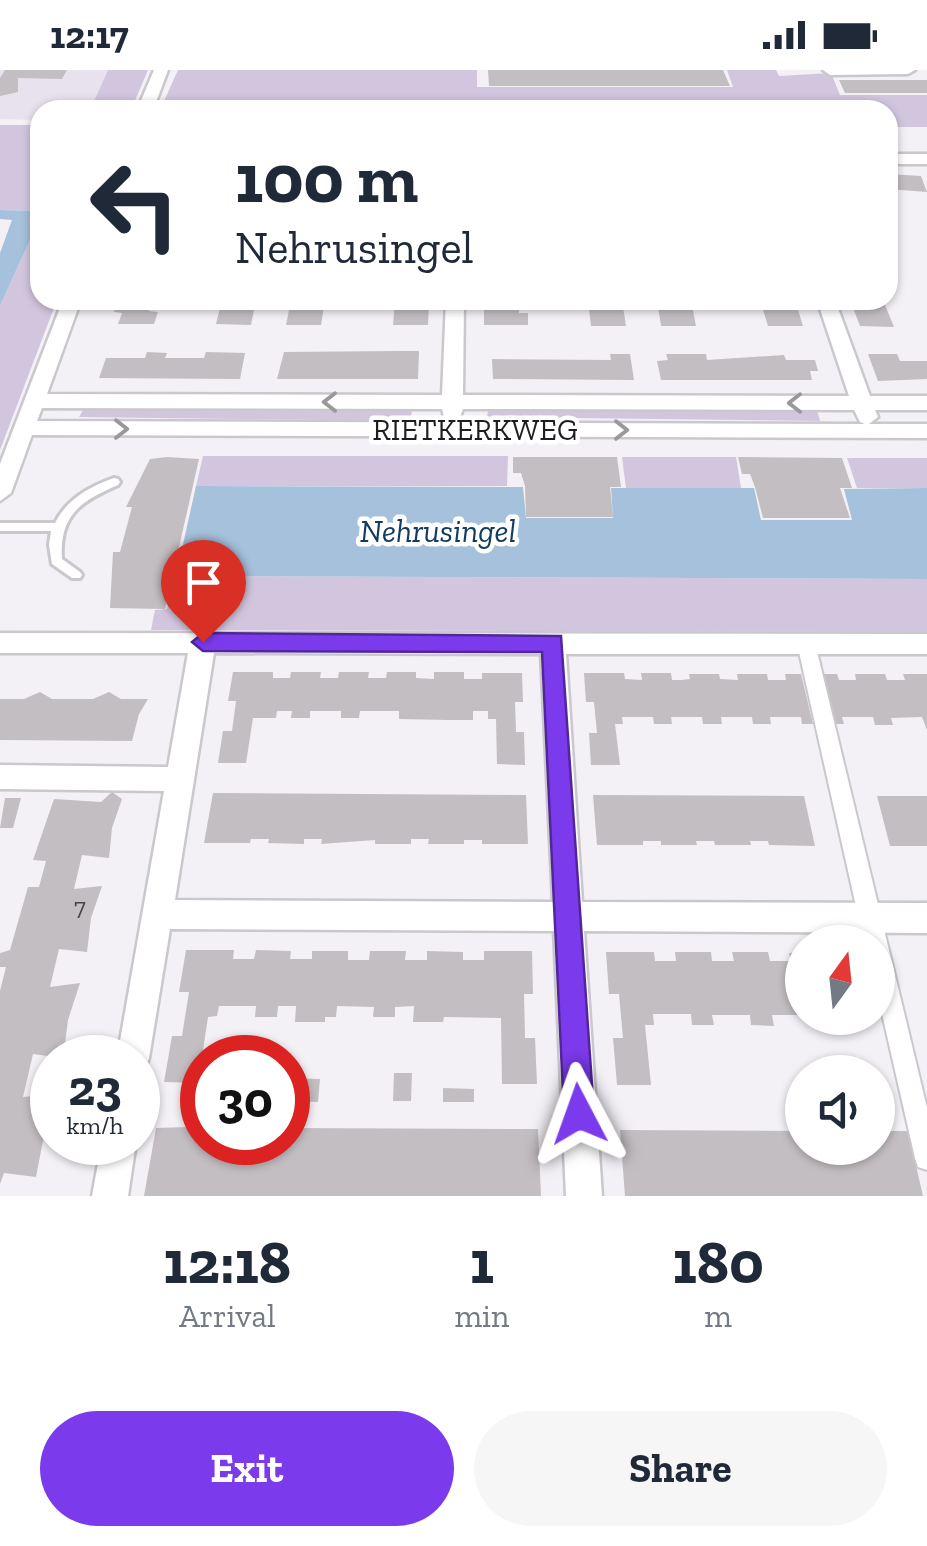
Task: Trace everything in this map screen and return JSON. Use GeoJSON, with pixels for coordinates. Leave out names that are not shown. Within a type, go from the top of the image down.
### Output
{"type":"FeatureCollection","features":[{"type":"Feature","properties":{"kind":"street"},"geometry":{"type":"LineString","coordinates":[[149,100],[161,70]]}},
{"type":"Feature","properties":{"kind":"street"},"geometry":{"type":"LineString","coordinates":[[830,70],[908,70]]}},
{"type":"Feature","properties":{"kind":"street"},"geometry":{"type":"LineString","coordinates":[[898,159],[927,160]]}},
{"type":"Feature","properties":{"kind":"street"},"geometry":{"type":"LineString","coordinates":[[0,492],[68,310]]}},
{"type":"Feature","properties":{"kind":"street"},"geometry":{"type":"LineString","coordinates":[[452,430],[454,310]]}},
{"type":"Feature","properties":{"kind":"street"},"geometry":{"type":"LineString","coordinates":[[829,310],[872,431]]}},
{"type":"Feature","properties":{"kind":"street","name":"RIETKERKWEG"},"geometry":{"type":"LineString","coordinates":[[33,402],[927,403]]}},
{"type":"Feature","properties":{"kind":"street","name":"RIETKERKWEG"},"geometry":{"type":"LineString","coordinates":[[24,428],[927,431]]}},
{"type":"Feature","properties":{"kind":"street"},"geometry":{"type":"LineString","coordinates":[[137,1035],[203,642]]}},
{"type":"Feature","properties":{"kind":"street"},"geometry":{"type":"LineString","coordinates":[[553,642],[584,1196]]}},
{"type":"Feature","properties":{"kind":"street"},"geometry":{"type":"LineString","coordinates":[[0,643],[927,644]]}},
{"type":"Feature","properties":{"kind":"street"},"geometry":{"type":"LineString","coordinates":[[806,643],[871,925]]}},
{"type":"Feature","properties":{"kind":"street"},"geometry":{"type":"LineString","coordinates":[[1,779],[180,779]]}},
{"type":"Feature","properties":{"kind":"street"},"geometry":{"type":"LineString","coordinates":[[157,914],[567,916],[785,926]]}},
{"type":"Feature","properties":{"kind":"street"},"geometry":{"type":"LineString","coordinates":[[895,925],[927,918]]}},
{"type":"Feature","properties":{"kind":"street"},"geometry":{"type":"LineString","coordinates":[[895,1023],[927,1158]]}},
{"type":"Feature","properties":{"kind":"street"},"geometry":{"type":"LineString","coordinates":[[110,1196],[115,1165]]}},
{"type":"Feature","properties":{"kind":"lane"},"geometry":{"type":"LineString","coordinates":[[76,576],[56,561],[56,527],[64,510],[93,490],[114,482]]}},
{"type":"Feature","properties":{"kind":"lane"},"geometry":{"type":"LineString","coordinates":[[0,527],[56,527]]}},
{"type":"Feature","properties":{"kind":"shaded area"},"geometry":{"type":"Polygon","coordinates":[[[0,70],[108,70],[94,100],[30,100],[30,120],[0,119],[0,70]]]}},
{"type":"Feature","properties":{"kind":"shaded area"},"geometry":{"type":"Polygon","coordinates":[[[108,70],[148,70],[135,100],[94,100],[108,70]]]}},
{"type":"Feature","properties":{"kind":"shaded area"},"geometry":{"type":"Polygon","coordinates":[[[178,70],[477,70],[477,87],[733,87],[727,70],[776,70],[779,76],[831,73],[840,95],[927,95],[927,127],[898,127],[898,100],[164,100],[178,70]]]}},
{"type":"Feature","properties":{"kind":"shaded area"},"geometry":{"type":"Polygon","coordinates":[[[0,125],[30,125],[30,211],[0,210],[0,125]]]}},
{"type":"Feature","properties":{"kind":"shaded area"},"geometry":{"type":"Polygon","coordinates":[[[30,240],[30,310],[53,310],[0,450],[0,306],[30,240]]]}},
{"type":"Feature","properties":{"kind":"shaded area"},"geometry":{"type":"Polygon","coordinates":[[[86,405],[412,406],[411,421],[79,417],[86,405]]]}},
{"type":"Feature","properties":{"kind":"shaded area"},"geometry":{"type":"Polygon","coordinates":[[[489,405],[816,406],[820,421],[487,417],[489,405]]]}},
{"type":"Feature","properties":{"kind":"shaded area"},"geometry":{"type":"Polygon","coordinates":[[[203,456],[508,456],[507,486],[196,486],[203,456]]]}},
{"type":"Feature","properties":{"kind":"shaded area"},"geometry":{"type":"Polygon","coordinates":[[[622,457],[736,457],[741,488],[626,488],[622,457]]]}},
{"type":"Feature","properties":{"kind":"shaded area"},"geometry":{"type":"Polygon","coordinates":[[[847,458],[927,458],[927,488],[857,488],[847,458]]]}},
{"type":"Feature","properties":{"kind":"shaded area"},"geometry":{"type":"Polygon","coordinates":[[[176,576],[927,579],[927,632],[151,630],[155,610],[167,609],[176,576]]]}},
{"type":"Feature","properties":{"kind":"water"},"geometry":{"type":"Polygon","coordinates":[[[0,210],[30,211],[30,240],[0,306],[0,253],[12,220],[0,219],[0,210]]]}},
{"type":"Feature","properties":{"kind":"water","name":"Nehrusingel"},"geometry":{"type":"Polygon","coordinates":[[[196,486],[523,487],[526,518],[613,518],[611,488],[754,488],[761,520],[852,520],[844,489],[927,488],[927,579],[176,576],[196,486]]]}},
{"type":"Feature","properties":{"kind":"building"},"geometry":{"type":"Polygon","coordinates":[[[5,70],[67,70],[62,79],[18,78],[18,92],[0,96],[0,78],[5,70]]]}},
{"type":"Feature","properties":{"kind":"building"},"geometry":{"type":"Polygon","coordinates":[[[488,70],[723,70],[730,86],[489,86],[488,70]]]}},
{"type":"Feature","properties":{"kind":"building"},"geometry":{"type":"Polygon","coordinates":[[[839,80],[927,80],[927,93],[845,93],[839,80]]]}},
{"type":"Feature","properties":{"kind":"building"},"geometry":{"type":"Polygon","coordinates":[[[898,175],[921,176],[927,192],[898,190],[898,175]]]}},
{"type":"Feature","properties":{"kind":"building"},"geometry":{"type":"Polygon","coordinates":[[[220,310],[254,310],[251,325],[216,324],[220,310]]]}},
{"type":"Feature","properties":{"kind":"building"},"geometry":{"type":"Polygon","coordinates":[[[289,310],[323,310],[321,325],[286,325],[289,310]]]}},
{"type":"Feature","properties":{"kind":"building"},"geometry":{"type":"Polygon","coordinates":[[[394,310],[429,310],[428,325],[393,325],[394,310]]]}},
{"type":"Feature","properties":{"kind":"building"},"geometry":{"type":"Polygon","coordinates":[[[484,310],[528,313],[528,325],[484,325],[484,310]]]}},
{"type":"Feature","properties":{"kind":"building"},"geometry":{"type":"Polygon","coordinates":[[[589,310],[624,310],[626,326],[591,326],[589,310]]]}},
{"type":"Feature","properties":{"kind":"building"},"geometry":{"type":"Polygon","coordinates":[[[659,310],[693,310],[696,326],[661,326],[659,310]]]}},
{"type":"Feature","properties":{"kind":"building"},"geometry":{"type":"Polygon","coordinates":[[[763,310],[798,310],[803,326],[768,326],[763,310]]]}},
{"type":"Feature","properties":{"kind":"building"},"geometry":{"type":"Polygon","coordinates":[[[854,310],[887,310],[894,327],[860,326],[854,310]]]}},
{"type":"Feature","properties":{"kind":"building"},"geometry":{"type":"Polygon","coordinates":[[[114,312],[158,312],[154,324],[118,324],[122,313],[114,312]]]}},
{"type":"Feature","properties":{"kind":"building"},"geometry":{"type":"Polygon","coordinates":[[[419,351],[418,379],[277,379],[284,352],[419,351]]]}},
{"type":"Feature","properties":{"kind":"building"},"geometry":{"type":"Polygon","coordinates":[[[147,352],[167,353],[165,358],[204,358],[206,352],[245,353],[240,379],[99,378],[106,358],[145,358],[147,352]]]}},
{"type":"Feature","properties":{"kind":"building"},"geometry":{"type":"Polygon","coordinates":[[[610,354],[630,354],[634,380],[493,379],[492,359],[611,360],[610,354]]]}},
{"type":"Feature","properties":{"kind":"building"},"geometry":{"type":"Polygon","coordinates":[[[666,354],[706,354],[707,360],[784,355],[786,360],[815,360],[818,371],[810,371],[812,380],[661,380],[657,361],[668,360],[666,354]]]}},
{"type":"Feature","properties":{"kind":"building"},"geometry":{"type":"Polygon","coordinates":[[[868,354],[897,354],[900,361],[927,361],[927,379],[878,381],[868,354]]]}},
{"type":"Feature","properties":{"kind":"building"},"geometry":{"type":"Polygon","coordinates":[[[513,457],[617,457],[621,487],[610,487],[613,517],[526,517],[525,486],[521,473],[513,473],[513,457]]]}},
{"type":"Feature","properties":{"kind":"building"},"geometry":{"type":"Polygon","coordinates":[[[738,457],[842,458],[852,488],[840,488],[850,518],[763,518],[750,474],[742,474],[738,457]]]}},
{"type":"Feature","properties":{"kind":"building"},"geometry":{"type":"Polygon","coordinates":[[[150,459],[199,459],[165,609],[110,608],[113,552],[120,552],[132,507],[126,507],[150,459]]]}},
{"type":"Feature","properties":{"kind":"building"},"geometry":{"type":"Polygon","coordinates":[[[233,672],[273,672],[273,678],[290,678],[291,672],[321,672],[320,678],[338,678],[339,672],[369,672],[368,678],[386,678],[387,672],[416,672],[416,678],[434,679],[434,672],[464,672],[464,679],[482,679],[482,673],[522,673],[523,702],[515,702],[516,732],[524,732],[525,765],[497,764],[496,719],[488,719],[488,711],[473,711],[473,720],[448,720],[399,719],[399,711],[360,711],[359,718],[341,718],[341,711],[310,711],[310,718],[291,718],[292,711],[277,711],[276,718],[253,718],[246,763],[218,763],[223,731],[232,731],[236,701],[228,701],[233,672]]]}},
{"type":"Feature","properties":{"kind":"building"},"geometry":{"type":"Polygon","coordinates":[[[584,673],[624,673],[625,679],[642,680],[641,673],[671,673],[672,680],[690,679],[689,674],[719,674],[720,679],[738,680],[737,674],[767,674],[768,680],[786,680],[785,674],[801,674],[813,724],[802,724],[801,717],[770,717],[771,724],[753,724],[752,717],[721,717],[722,724],[703,724],[702,717],[671,717],[672,724],[654,724],[653,717],[622,717],[623,724],[615,724],[620,765],[591,765],[589,733],[597,733],[594,702],[586,702],[584,673]]]}},
{"type":"Feature","properties":{"kind":"building"},"geometry":{"type":"Polygon","coordinates":[[[821,674],[837,674],[839,680],[856,680],[855,674],[885,674],[887,680],[905,680],[903,674],[927,674],[927,730],[922,717],[891,718],[893,725],[875,725],[873,717],[842,717],[844,724],[833,724],[821,674]]]}},
{"type":"Feature","properties":{"kind":"building"},"geometry":{"type":"Polygon","coordinates":[[[40,692],[52,699],[93,699],[109,692],[121,699],[148,699],[139,714],[132,741],[0,740],[0,699],[24,699],[40,692]]]}},
{"type":"Feature","properties":{"kind":"building"},"geometry":{"type":"Polygon","coordinates":[[[112,792],[122,799],[112,828],[109,858],[82,855],[74,889],[102,886],[91,918],[87,952],[59,949],[50,987],[80,983],[66,1035],[30,1035],[30,1067],[23,1097],[30,1096],[30,1165],[38,1165],[36,1177],[4,1173],[0,1184],[0,991],[6,967],[0,967],[0,953],[10,950],[28,887],[39,887],[46,861],[33,860],[54,799],[101,802],[112,792]]]}},
{"type":"Feature","properties":{"kind":"building"},"geometry":{"type":"Polygon","coordinates":[[[213,793],[526,795],[528,844],[464,840],[464,844],[428,844],[429,839],[411,839],[411,844],[375,844],[375,840],[321,844],[322,839],[304,839],[304,844],[268,843],[269,839],[204,843],[213,793]]]}},
{"type":"Feature","properties":{"kind":"building"},"geometry":{"type":"Polygon","coordinates":[[[593,795],[804,796],[815,846],[769,845],[768,841],[750,841],[751,845],[696,841],[697,845],[661,845],[661,841],[643,841],[643,845],[597,845],[593,795]]]}},
{"type":"Feature","properties":{"kind":"building"},"geometry":{"type":"Polygon","coordinates":[[[877,796],[927,796],[927,846],[890,846],[877,796]]]}},
{"type":"Feature","properties":{"kind":"building"},"geometry":{"type":"Polygon","coordinates":[[[5,798],[21,798],[13,828],[0,828],[5,798]]]}},
{"type":"Feature","properties":{"kind":"building"},"geometry":{"type":"Polygon","coordinates":[[[186,950],[234,950],[233,959],[254,959],[256,950],[291,951],[290,959],[312,959],[312,951],[348,951],[348,960],[369,960],[370,951],[406,951],[405,960],[427,960],[427,951],[463,952],[463,960],[484,960],[484,951],[532,951],[533,994],[524,994],[525,1038],[535,1038],[537,1084],[502,1084],[501,1018],[444,1017],[443,1022],[413,1022],[414,1006],[395,1007],[395,1017],[373,1017],[374,1007],[337,1006],[336,1017],[325,1017],[325,1022],[295,1022],[296,1006],[278,1006],[277,1017],[255,1017],[256,1006],[219,1006],[217,1016],[208,1017],[205,1035],[182,1035],[189,992],[179,992],[186,950]]]}},
{"type":"Feature","properties":{"kind":"building"},"geometry":{"type":"Polygon","coordinates":[[[606,952],[654,952],[655,961],[676,961],[675,952],[711,952],[712,961],[734,961],[732,952],[768,952],[770,961],[785,961],[785,1015],[772,1015],[774,1026],[751,1025],[750,1015],[712,1015],[714,1025],[692,1025],[691,1014],[653,1014],[654,1025],[645,1025],[651,1085],[617,1085],[613,1038],[623,1038],[619,994],[609,994],[606,952]]]}},
{"type":"Feature","properties":{"kind":"building"},"geometry":{"type":"Polygon","coordinates":[[[172,1036],[180,1036],[180,1082],[164,1082],[172,1036]]]}},
{"type":"Feature","properties":{"kind":"building"},"geometry":{"type":"Polygon","coordinates":[[[394,1073],[412,1073],[411,1101],[393,1101],[394,1073]]]}},
{"type":"Feature","properties":{"kind":"building"},"geometry":{"type":"Polygon","coordinates":[[[310,1079],[320,1079],[318,1102],[310,1102],[310,1079]]]}},
{"type":"Feature","properties":{"kind":"building"},"geometry":{"type":"Polygon","coordinates":[[[443,1088],[474,1089],[474,1102],[443,1102],[443,1088]]]}},
{"type":"Feature","properties":{"kind":"building"},"geometry":{"type":"Polygon","coordinates":[[[180,1127],[180,1165],[310,1165],[310,1128],[538,1129],[541,1196],[144,1196],[149,1165],[160,1165],[160,1128],[180,1127]]]}},
{"type":"Feature","properties":{"kind":"building"},"geometry":{"type":"Polygon","coordinates":[[[620,1130],[785,1131],[785,1165],[895,1165],[895,1131],[908,1131],[923,1196],[625,1196],[620,1130]]]}},
{"type":"Feature","properties":{"kind":"route"},"geometry":{"type":"LineString","coordinates":[[203,642],[553,642],[579,1114]]}}]}
